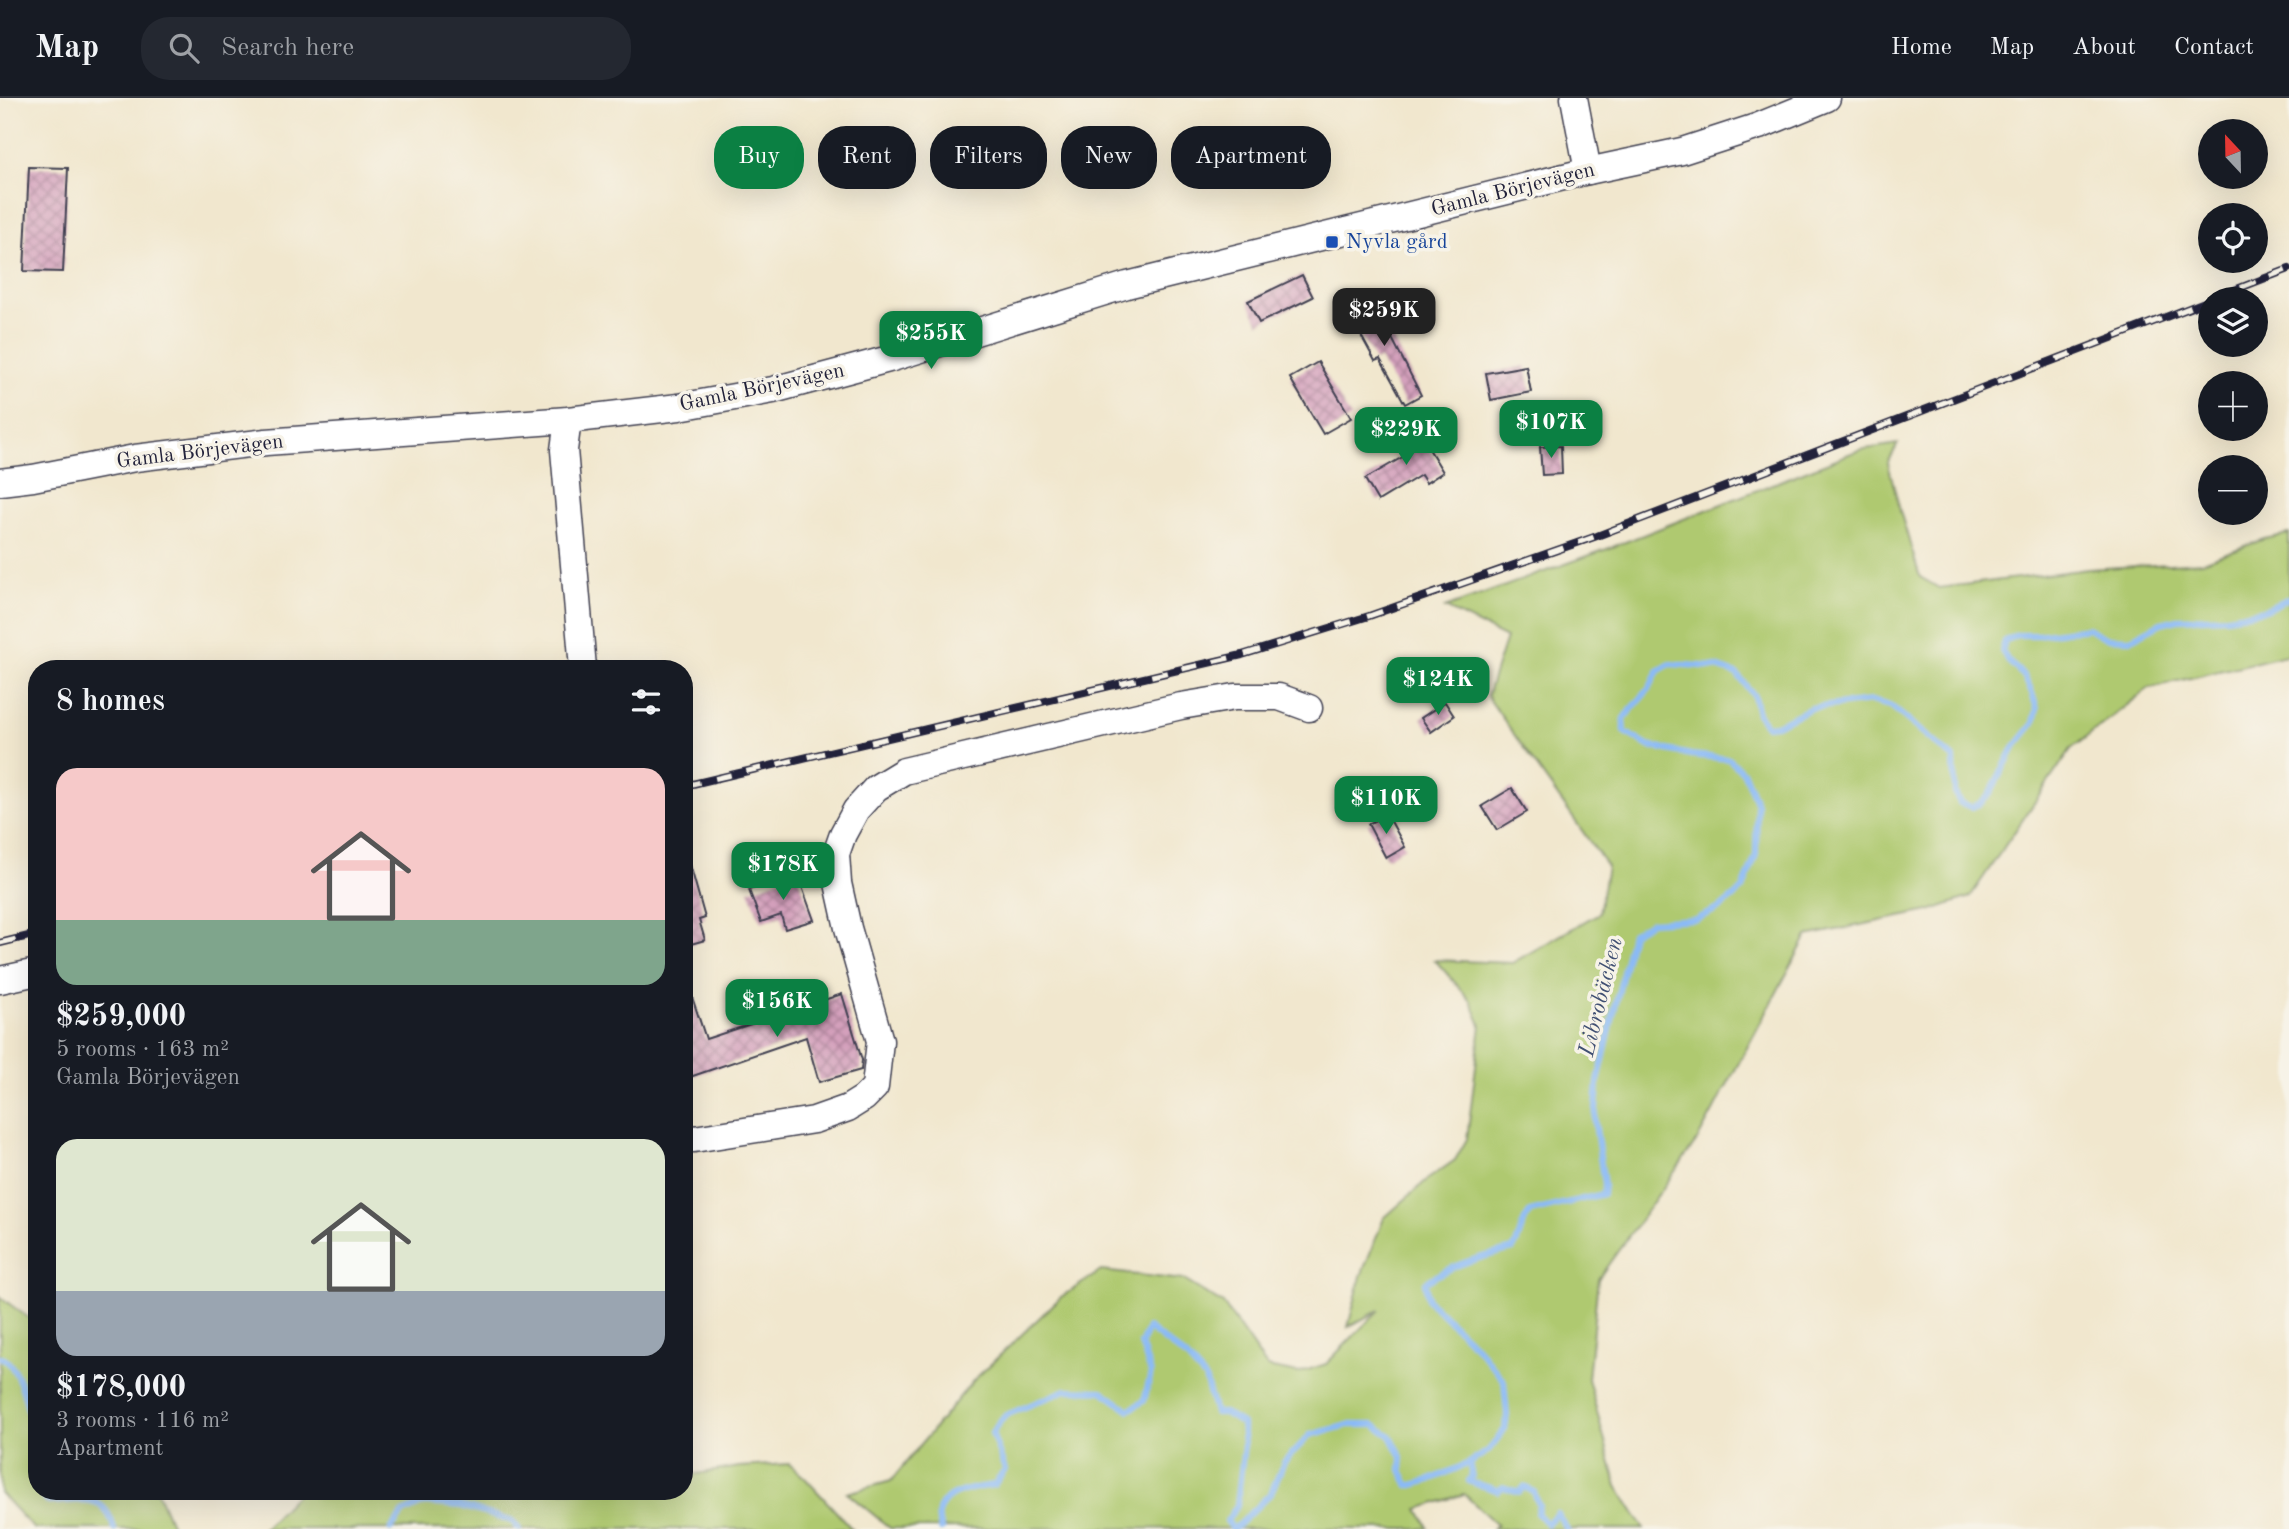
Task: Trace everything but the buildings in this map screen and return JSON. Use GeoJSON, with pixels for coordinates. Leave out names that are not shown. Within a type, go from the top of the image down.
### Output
{"type":"FeatureCollection","features":[{"type":"Feature","properties":{"kind":"street"},"geometry":{"type":"LineString","coordinates":[[1574,98],[1588,171]]}},
{"type":"Feature","properties":{"kind":"street","name":"Gamla Börjevägen"},"geometry":{"type":"LineString","coordinates":[[0,482],[135,458],[266,442],[568,420],[679,407],[772,390],[889,359],[1127,285],[1588,171],[1682,151],[1759,126],[1827,98]]}},
{"type":"Feature","properties":{"kind":"street"},"geometry":{"type":"LineString","coordinates":[[568,420],[565,450],[582,660]]}},
{"type":"Feature","properties":{"kind":"street"},"geometry":{"type":"LineString","coordinates":[[693,1139],[814,1120],[848,1108],[875,1087],[880,1041],[848,928],[838,883],[836,854],[856,810],[876,788],[904,771],[1181,706],[1235,697],[1279,697],[1309,708]]}},
{"type":"Feature","properties":{"kind":"street"},"geometry":{"type":"LineString","coordinates":[[0,981],[28,974]]}},
{"type":"Feature","properties":{"kind":"green space"},"geometry":{"type":"Polygon","coordinates":[[[1898,444],[1888,463],[1900,511],[1920,577],[1939,588],[2088,569],[2202,562],[2264,539],[2289,534],[2289,656],[2149,688],[2071,749],[1970,897],[1929,911],[1807,936],[1698,1139],[1598,1279],[1588,1379],[1617,1486],[1644,1529],[1493,1529],[1497,1525],[1464,1494],[1418,1509],[1428,1527],[1420,1529],[890,1528],[847,1493],[891,1481],[972,1382],[1061,1297],[1101,1271],[1184,1280],[1223,1304],[1267,1367],[1298,1373],[1326,1364],[1379,1310],[1348,1327],[1361,1276],[1384,1218],[1428,1179],[1455,1160],[1467,1139],[1481,1025],[1471,1001],[1435,960],[1512,963],[1599,913],[1607,866],[1487,696],[1506,638],[1445,608],[1615,546],[1859,450],[1898,444]]]}},
{"type":"Feature","properties":{"kind":"green space"},"geometry":{"type":"Polygon","coordinates":[[[0,1297],[28,1317],[28,1500],[161,1500],[173,1529],[34,1529],[0,1493],[0,1297]]]}},
{"type":"Feature","properties":{"kind":"green space"},"geometry":{"type":"Polygon","coordinates":[[[789,1464],[852,1529],[263,1529],[291,1500],[693,1500],[693,1475],[739,1467],[789,1464]]]}},
{"type":"Feature","properties":{"kind":"waterway","name":"Librobäcken"},"geometry":{"type":"LineString","coordinates":[[1234,1529],[1271,1493],[1284,1462],[1310,1435],[1348,1425],[1374,1425],[1391,1436],[1402,1457],[1401,1470],[1409,1486],[1469,1463],[1488,1451],[1505,1429],[1507,1415],[1504,1381],[1480,1351],[1428,1300],[1425,1283],[1456,1266],[1513,1249],[1530,1212],[1603,1194],[1595,1122],[1598,1082],[1632,933],[1651,922],[1696,919],[1720,908],[1743,889],[1756,855],[1757,804],[1744,773],[1729,759],[1648,746],[1625,732],[1624,718],[1649,689],[1658,671],[1670,664],[1716,667],[1737,674],[1754,696],[1758,714],[1767,726],[1776,725],[1811,708],[1871,701],[1891,706],[1954,759],[1955,793],[1960,803],[1972,807],[1989,795],[2014,748],[2034,723],[2037,709],[2024,676],[2008,661],[2002,651],[2005,641],[2017,635],[2088,628],[2106,638],[2131,639],[2161,623],[2178,619],[2227,617],[2265,610],[2289,598]]}},
{"type":"Feature","properties":{"kind":"waterway","name":"Librobäcken"},"geometry":{"type":"LineString","coordinates":[[941,1529],[940,1508],[945,1500],[963,1491],[994,1485],[1005,1470],[992,1433],[1004,1416],[1066,1390],[1102,1391],[1129,1410],[1144,1401],[1151,1373],[1141,1344],[1148,1328],[1186,1357],[1205,1378],[1215,1413],[1224,1413],[1242,1424],[1244,1445],[1237,1505],[1227,1521],[1233,1529]]}},
{"type":"Feature","properties":{"kind":"waterway","name":"Librobäcken"},"geometry":{"type":"LineString","coordinates":[[0,1357],[8,1362],[14,1371],[28,1409]]}},
{"type":"Feature","properties":{"kind":"waterway"},"geometry":{"type":"LineString","coordinates":[[1469,1463],[1472,1477],[1469,1481],[1498,1491],[1503,1487],[1519,1492],[1524,1487],[1534,1492],[1539,1505],[1537,1513],[1547,1524],[1557,1513],[1567,1529]]}},
{"type":"Feature","properties":{"kind":"waterway","name":"Librobäcken"},"geometry":{"type":"LineString","coordinates":[[46,1500],[80,1500]]}},
{"type":"Feature","properties":{"kind":"waterway","name":"Librobäcken"},"geometry":{"type":"LineString","coordinates":[[80,1500],[97,1503],[104,1508],[114,1529]]}},
{"type":"Feature","properties":{"kind":"waterway","name":"Librobäcken"},"geometry":{"type":"LineString","coordinates":[[391,1529],[403,1513],[424,1503],[461,1506],[512,1521],[519,1529]]}},
{"type":"Feature","properties":{"kind":"railway"},"geometry":{"type":"LineString","coordinates":[[2242,287],[2289,269]]}},
{"type":"Feature","properties":{"kind":"railway"},"geometry":{"type":"LineString","coordinates":[[693,784],[1242,655],[1369,616],[1597,536],[2198,305]]}},
{"type":"Feature","properties":{"kind":"railway"},"geometry":{"type":"LineString","coordinates":[[0,943],[28,936]]}},
{"type":"Feature","properties":{"kind":"place","name":"Nyvla gård"},"geometry":{"type":"Point","coordinates":[1332,242]}}]}
